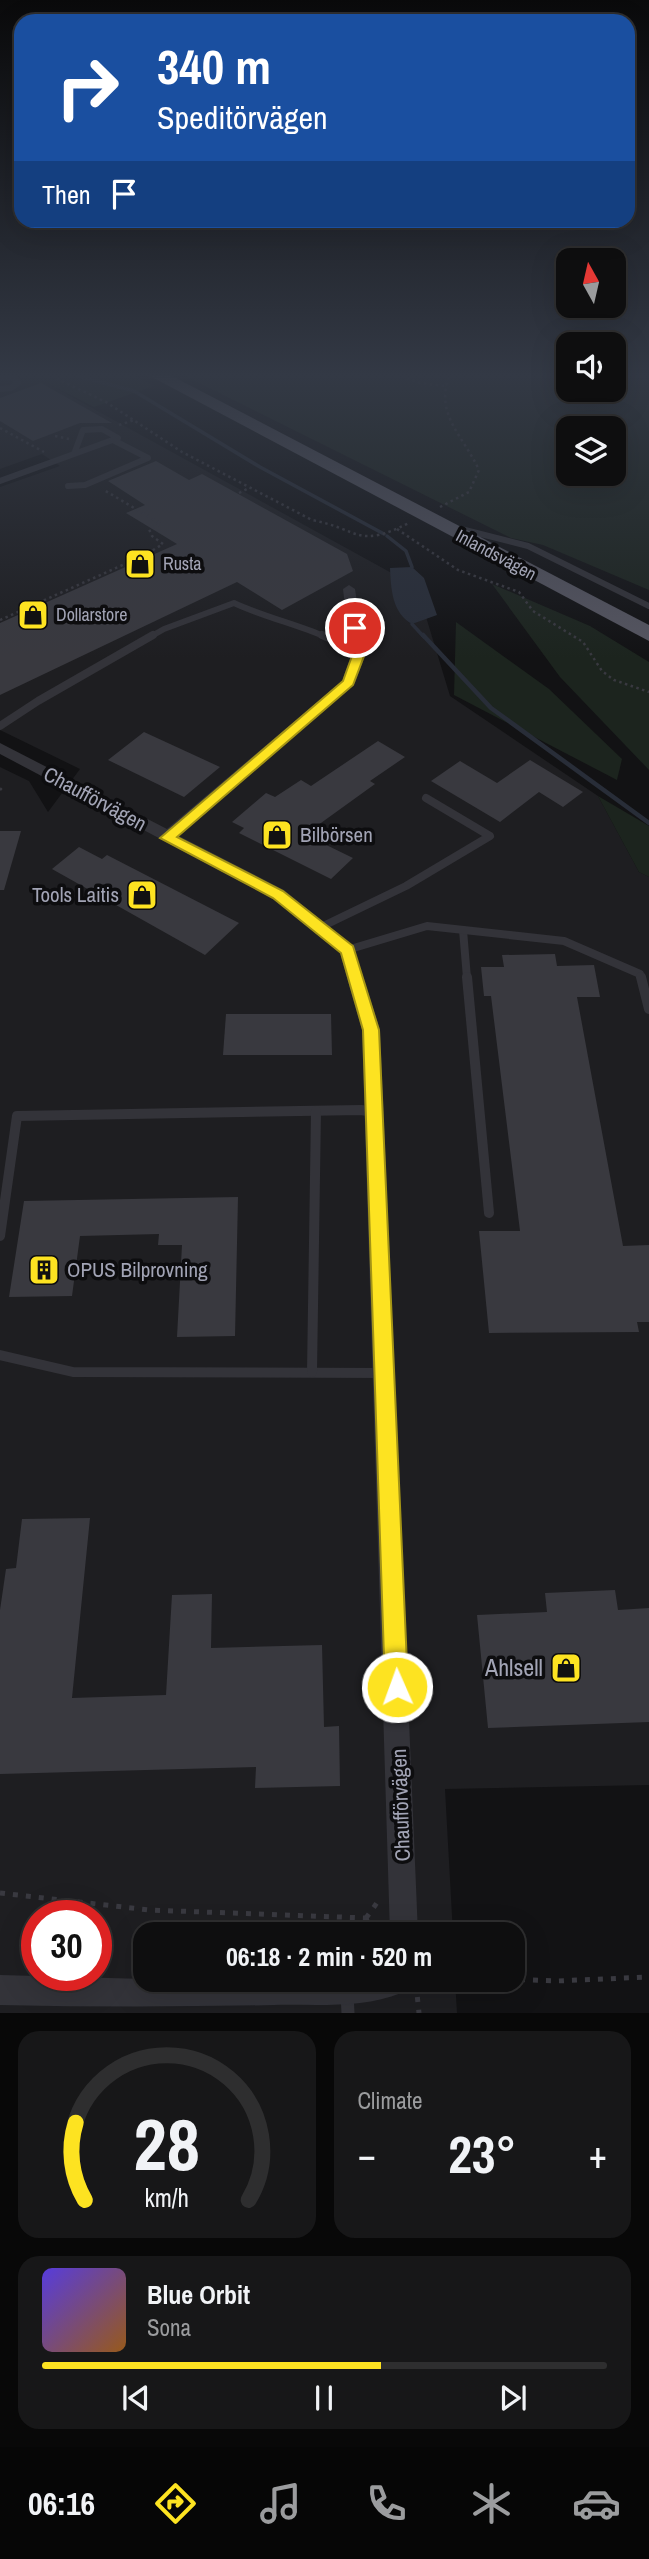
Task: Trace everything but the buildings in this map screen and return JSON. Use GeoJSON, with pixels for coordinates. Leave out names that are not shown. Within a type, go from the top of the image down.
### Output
{"type":"FeatureCollection","features":[{"type":"Feature","properties":{"kind":"highway","name":"Inlandsvägen"},"geometry":{"type":"LineString","coordinates":[[337,470],[649,634]]}},
{"type":"Feature","properties":{"kind":"highway","name":"Inlandsvägen"},"geometry":{"type":"LineString","coordinates":[[349,470],[649,626]]}},
{"type":"Feature","properties":{"kind":"street"},"geometry":{"type":"LineString","coordinates":[[167,838],[348,683],[358,656],[349,589]]}},
{"type":"Feature","properties":{"kind":"street","name":"Chaufförvägen"},"geometry":{"type":"LineString","coordinates":[[0,748],[278,894],[348,950],[371,1030],[404,1922]]}},
{"type":"Feature","properties":{"kind":"street"},"geometry":{"type":"LineString","coordinates":[[0,1990],[347,2001],[369,1992]]}},
{"type":"Feature","properties":{"kind":"lane"},"geometry":{"type":"LineString","coordinates":[[0,481],[32,470]]}},
{"type":"Feature","properties":{"kind":"lane"},"geometry":{"type":"LineString","coordinates":[[68,486],[91,483],[121,470]]}},
{"type":"Feature","properties":{"kind":"lane"},"geometry":{"type":"LineString","coordinates":[[461,529],[528,546],[649,607]]}},
{"type":"Feature","properties":{"kind":"lane"},"geometry":{"type":"LineString","coordinates":[[0,726],[164,629],[234,603],[262,616],[292,623],[358,650]]}},
{"type":"Feature","properties":{"kind":"lane"},"geometry":{"type":"LineString","coordinates":[[319,928],[406,886],[490,836],[426,798]]}},
{"type":"Feature","properties":{"kind":"lane"},"geometry":{"type":"LineString","coordinates":[[348,950],[427,926],[564,941],[640,974],[649,1009]]}},
{"type":"Feature","properties":{"kind":"lane"},"geometry":{"type":"LineString","coordinates":[[463,930],[489,1213]]}},
{"type":"Feature","properties":{"kind":"lane"},"geometry":{"type":"LineString","coordinates":[[312,1372],[316,1111]]}},
{"type":"Feature","properties":{"kind":"lane"},"geometry":{"type":"LineString","coordinates":[[0,1236],[17,1116],[374,1112]]}},
{"type":"Feature","properties":{"kind":"lane"},"geometry":{"type":"LineString","coordinates":[[0,1355],[73,1372],[384,1373]]}},
{"type":"Feature","properties":{"kind":"path"},"geometry":{"type":"LineString","coordinates":[[219,470],[312,520],[329,523],[355,538],[379,538],[416,519]]}},
{"type":"Feature","properties":{"kind":"path"},"geometry":{"type":"LineString","coordinates":[[438,508],[469,492],[479,470]]}},
{"type":"Feature","properties":{"kind":"path"},"geometry":{"type":"LineString","coordinates":[[0,620],[145,555],[163,544],[152,536],[149,529],[161,524],[91,483]]}},
{"type":"Feature","properties":{"kind":"path"},"geometry":{"type":"LineString","coordinates":[[239,493],[251,487]]}},
{"type":"Feature","properties":{"kind":"path"},"geometry":{"type":"LineString","coordinates":[[397,529],[458,570],[519,592],[533,611],[583,642],[602,671],[614,680],[649,692]]}},
{"type":"Feature","properties":{"kind":"path"},"geometry":{"type":"LineString","coordinates":[[0,790],[4,786]]}},
{"type":"Feature","properties":{"kind":"path"},"geometry":{"type":"LineString","coordinates":[[0,1893],[149,1910],[366,1918],[368,1922]]}},
{"type":"Feature","properties":{"kind":"path"},"geometry":{"type":"LineString","coordinates":[[525,1980],[649,1977]]}},
{"type":"Feature","properties":{"kind":"path"},"geometry":{"type":"LineString","coordinates":[[406,1992],[419,2013]]}},
{"type":"Feature","properties":{"kind":"shaded area"},"geometry":{"type":"Polygon","coordinates":[[[49,470],[204,470],[417,587],[450,696],[598,796],[639,872],[649,877],[649,1785],[445,1789],[452,1922],[133,1922],[133,1992],[456,1992],[457,2013],[0,2013],[0,767],[29,781],[48,812],[80,769],[0,730],[0,487],[49,470]]]}},
{"type":"Feature","properties":{"kind":"shaded area"},"geometry":{"type":"Polygon","coordinates":[[[374,470],[556,470],[556,486],[626,486],[626,470],[649,470],[649,590],[543,545],[511,538],[374,470]]]}},
{"type":"Feature","properties":{"kind":"shaded area"},"geometry":{"type":"Polygon","coordinates":[[[412,567],[424,578],[437,615],[412,624],[400,614],[397,607],[392,592],[390,568],[412,567]]]}},
{"type":"Feature","properties":{"kind":"shaded area"},"geometry":{"type":"Polygon","coordinates":[[[492,584],[590,626],[649,662],[649,770],[560,677],[492,584]]]}},
{"type":"Feature","properties":{"kind":"shaded area"},"geometry":{"type":"Polygon","coordinates":[[[456,622],[549,689],[622,759],[617,780],[454,695],[456,622]]]}},
{"type":"Feature","properties":{"kind":"shaded area"},"geometry":{"type":"Polygon","coordinates":[[[598,796],[649,826],[649,877],[639,872],[598,796]]]}},
{"type":"Feature","properties":{"kind":"waterway"},"geometry":{"type":"LineString","coordinates":[[265,470],[384,534]]}},
{"type":"Feature","properties":{"kind":"waterway"},"geometry":{"type":"LineString","coordinates":[[387,536],[406,551],[412,567]]}},
{"type":"Feature","properties":{"kind":"waterway"},"geometry":{"type":"LineString","coordinates":[[412,624],[424,637]]}},
{"type":"Feature","properties":{"kind":"waterway"},"geometry":{"type":"LineString","coordinates":[[423,635],[491,708],[649,823]]}},
{"type":"Feature","properties":{"kind":"place","name":"Rusta"},"geometry":{"type":"Point","coordinates":[140,564]}},
{"type":"Feature","properties":{"kind":"place","name":"Dollarstore"},"geometry":{"type":"Point","coordinates":[33,615]}},
{"type":"Feature","properties":{"kind":"place","name":"Bilbörsen"},"geometry":{"type":"Point","coordinates":[277,835]}},
{"type":"Feature","properties":{"kind":"place","name":"Tools Laitis"},"geometry":{"type":"Point","coordinates":[142,895]}},
{"type":"Feature","properties":{"kind":"place","name":"OPUS Bilprovning"},"geometry":{"type":"Point","coordinates":[44,1270]}},
{"type":"Feature","properties":{"kind":"place","name":"Ahlsell"},"geometry":{"type":"Point","coordinates":[566,1668]}},
{"type":"Feature","properties":{"kind":"route"},"geometry":{"type":"LineString","coordinates":[[355,628],[358,656],[348,683],[167,838],[278,894],[348,950],[371,1030],[397,1687]]}}]}
